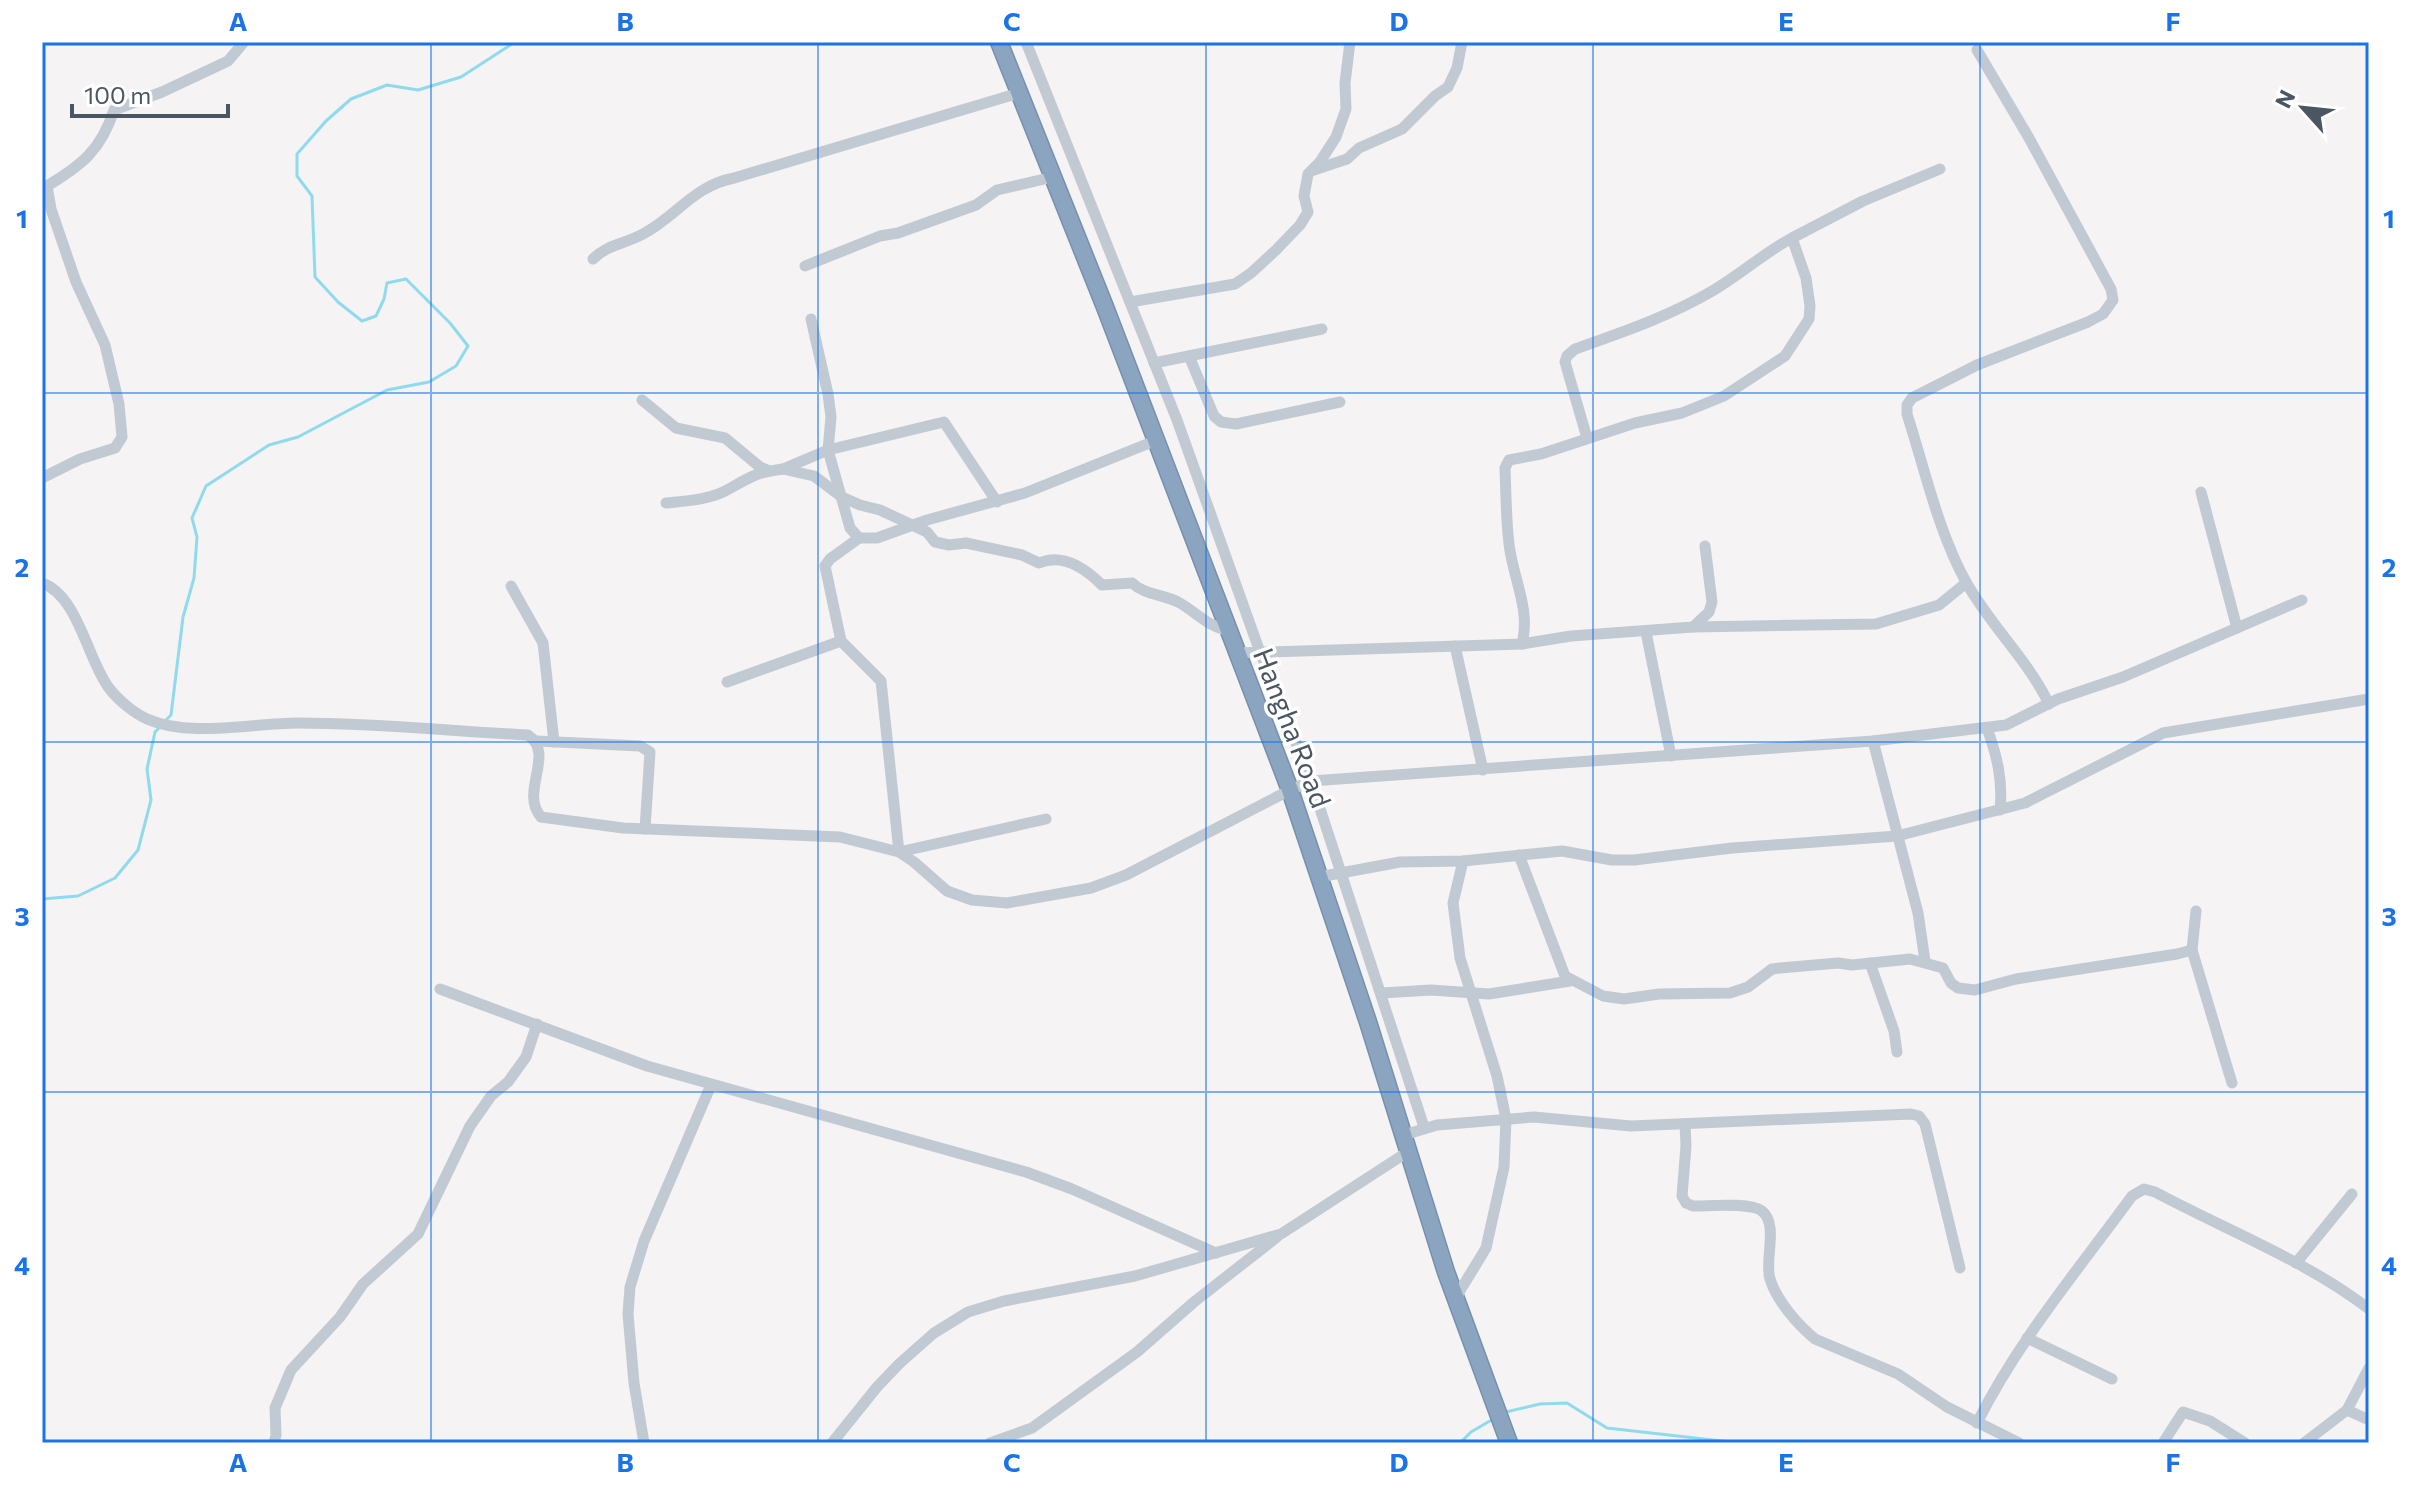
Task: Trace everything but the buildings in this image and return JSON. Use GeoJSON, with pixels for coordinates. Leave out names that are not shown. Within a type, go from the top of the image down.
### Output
{"type":"FeatureCollection","features":[{"type":"Feature","properties":{"kind":"highway","name":"Hangha Road"},"geometry":{"type":"LineString","coordinates":[[999,42],[1157,440],[1290,790],[1407,1143],[1455,1299],[1506,1438]]}},
{"type":"Feature","properties":{"kind":"street"},"geometry":{"type":"LineString","coordinates":[[42,478],[80,459],[115,448],[122,437],[119,404],[105,345],[76,282],[51,209],[47,186],[91,155],[106,132],[114,110],[162,92],[228,61],[244,42]]}},
{"type":"Feature","properties":{"kind":"street"},"geometry":{"type":"LineString","coordinates":[[1026,42],[1154,363],[1311,781],[1424,1127]]}},
{"type":"Feature","properties":{"kind":"street"},"geometry":{"type":"LineString","coordinates":[[1130,302],[1235,284],[1251,273],[1300,225],[1308,212],[1304,196],[1310,172],[1336,137],[1346,109],[1345,83],[1350,42]]}},
{"type":"Feature","properties":{"kind":"street"},"geometry":{"type":"LineString","coordinates":[[1310,172],[1347,159],[1359,148],[1402,129],[1448,87],[1457,68],[1462,42]]}},
{"type":"Feature","properties":{"kind":"street"},"geometry":{"type":"LineString","coordinates":[[1977,50],[2037,151],[2111,289],[2113,300],[2103,314],[2088,322],[1977,365],[1912,398],[1907,405],[1907,414],[1928,483],[1966,583],[2040,685],[2049,704]]}},
{"type":"Feature","properties":{"kind":"street"},"geometry":{"type":"LineString","coordinates":[[593,259],[603,249],[643,235],[713,183],[1019,93]]}},
{"type":"Feature","properties":{"kind":"street"},"geometry":{"type":"LineString","coordinates":[[1587,438],[1565,362],[1575,349],[1649,323],[1712,291],[1744,271],[1770,249],[1863,201],[1940,169]]}},
{"type":"Feature","properties":{"kind":"street"},"geometry":{"type":"LineString","coordinates":[[805,266],[880,236],[898,233],[976,205],[997,190],[1053,177]]}},
{"type":"Feature","properties":{"kind":"street"},"geometry":{"type":"LineString","coordinates":[[1522,644],[1526,619],[1509,546],[1505,468],[1509,460],[1541,454],[1696,408],[1724,396],[1785,356],[1806,326],[1810,306],[1806,278],[1792,238]]}},
{"type":"Feature","properties":{"kind":"street"},"geometry":{"type":"LineString","coordinates":[[811,319],[831,417],[828,450],[850,528],[859,538]]}},
{"type":"Feature","properties":{"kind":"street"},"geometry":{"type":"LineString","coordinates":[[1154,363],[1322,329]]}},
{"type":"Feature","properties":{"kind":"street"},"geometry":{"type":"LineString","coordinates":[[1189,356],[1214,416],[1221,422],[1236,424],[1340,402]]}},
{"type":"Feature","properties":{"kind":"street"},"geometry":{"type":"LineString","coordinates":[[642,400],[676,428],[725,438],[760,467],[770,471]]}},
{"type":"Feature","properties":{"kind":"street"},"geometry":{"type":"LineString","coordinates":[[666,503],[706,498],[722,493],[757,473],[783,469],[828,450],[944,422],[997,502]]}},
{"type":"Feature","properties":{"kind":"street"},"geometry":{"type":"LineString","coordinates":[[899,852],[881,681],[841,641],[825,566],[859,538],[877,538],[910,525],[997,502],[1157,440]]}},
{"type":"Feature","properties":{"kind":"street"},"geometry":{"type":"LineString","coordinates":[[783,469],[814,476],[842,497],[880,510],[927,532],[935,542],[949,545],[966,543],[1022,555],[1039,563],[1066,560],[1092,575],[1102,585],[1132,583],[1141,591],[1178,602],[1217,629],[1227,630]]}},
{"type":"Feature","properties":{"kind":"street"},"geometry":{"type":"LineString","coordinates":[[2201,492],[2237,628]]}},
{"type":"Feature","properties":{"kind":"street"},"geometry":{"type":"LineString","coordinates":[[1693,627],[1709,612],[1712,602],[1705,546]]}},
{"type":"Feature","properties":{"kind":"street"},"geometry":{"type":"LineString","coordinates":[[42,583],[51,586],[68,606],[108,687],[125,704],[148,719],[191,728],[298,723],[528,735],[537,741],[640,746],[650,752],[645,829]]}},
{"type":"Feature","properties":{"kind":"street"},"geometry":{"type":"LineString","coordinates":[[1236,653],[1522,644],[1571,636],[1693,627],[1876,624],[1939,605],[1966,583]]}},
{"type":"Feature","properties":{"kind":"street"},"geometry":{"type":"LineString","coordinates":[[511,586],[543,643],[554,742]]}},
{"type":"Feature","properties":{"kind":"street"},"geometry":{"type":"LineString","coordinates":[[537,741],[540,749],[533,795],[534,809],[541,817],[645,829],[840,837],[899,852],[947,891],[972,900],[1007,903],[1091,888],[1126,875],[1311,781],[1873,741],[2006,725],[2049,704],[2123,677],[2302,600]]}},
{"type":"Feature","properties":{"kind":"street"},"geometry":{"type":"LineString","coordinates":[[1646,632],[1671,756]]}},
{"type":"Feature","properties":{"kind":"street"},"geometry":{"type":"LineString","coordinates":[[727,682],[841,641]]}},
{"type":"Feature","properties":{"kind":"street"},"geometry":{"type":"LineString","coordinates":[[1455,646],[1483,770]]}},
{"type":"Feature","properties":{"kind":"street"},"geometry":{"type":"LineString","coordinates":[[1319,877],[1400,862],[1463,861],[1562,851],[1612,860],[1634,860],[1732,848],[1897,836],[2025,803],[2163,733],[2369,699]]}},
{"type":"Feature","properties":{"kind":"street"},"geometry":{"type":"LineString","coordinates":[[1987,728],[1999,763],[2002,788],[2000,810]]}},
{"type":"Feature","properties":{"kind":"street"},"geometry":{"type":"LineString","coordinates":[[1873,741],[1918,913],[1925,961]]}},
{"type":"Feature","properties":{"kind":"street"},"geometry":{"type":"LineString","coordinates":[[899,852],[1046,819]]}},
{"type":"Feature","properties":{"kind":"street"},"geometry":{"type":"LineString","coordinates":[[1519,855],[1560,966],[1570,981]]}},
{"type":"Feature","properties":{"kind":"street"},"geometry":{"type":"LineString","coordinates":[[1455,1299],[1486,1248],[1502,1180],[1506,1119],[1497,1076],[1460,958],[1453,903],[1463,861]]}},
{"type":"Feature","properties":{"kind":"street"},"geometry":{"type":"LineString","coordinates":[[2196,911],[2192,950],[2232,1083]]}},
{"type":"Feature","properties":{"kind":"street"},"geometry":{"type":"LineString","coordinates":[[1382,993],[1431,990],[1489,994],[1570,981],[1613,999],[1659,994],[1709,995],[1748,987],[1772,969],[1910,959],[1943,968],[1951,983],[1958,988],[1975,990],[2016,979],[2192,950]]}},
{"type":"Feature","properties":{"kind":"street"},"geometry":{"type":"LineString","coordinates":[[1870,963],[1894,1031],[1897,1052]]}},
{"type":"Feature","properties":{"kind":"street"},"geometry":{"type":"LineString","coordinates":[[440,989],[631,1061],[1026,1172],[1072,1189],[1216,1253]]}},
{"type":"Feature","properties":{"kind":"street"},"geometry":{"type":"LineString","coordinates":[[274,1443],[275,1408],[291,1370],[308,1348],[340,1317],[363,1284],[418,1234],[470,1126],[491,1096],[508,1082],[526,1057],[537,1024]]}},
{"type":"Feature","properties":{"kind":"street"},"geometry":{"type":"LineString","coordinates":[[644,1443],[634,1383],[628,1314],[630,1287],[644,1241],[711,1085]]}},
{"type":"Feature","properties":{"kind":"street"},"geometry":{"type":"LineString","coordinates":[[990,1443],[1032,1428],[1137,1352],[1194,1302],[1281,1234],[1407,1143],[1424,1127],[1534,1117],[1606,1126],[1900,1113],[1919,1116],[1925,1124],[1960,1268]]}},
{"type":"Feature","properties":{"kind":"street"},"geometry":{"type":"LineString","coordinates":[[1685,1124],[1682,1196],[1686,1203],[1693,1206],[1753,1207],[1763,1212],[1768,1221],[1769,1278],[1778,1296],[1804,1330],[1815,1339],[1898,1374],[1947,1407],[2019,1443]]}},
{"type":"Feature","properties":{"kind":"street"},"geometry":{"type":"LineString","coordinates":[[1977,1423],[1999,1380],[2027,1338],[2132,1196],[2144,1189],[2296,1263],[2369,1309]]}},
{"type":"Feature","properties":{"kind":"street"},"geometry":{"type":"LineString","coordinates":[[2296,1263],[2352,1194]]}},
{"type":"Feature","properties":{"kind":"street"},"geometry":{"type":"LineString","coordinates":[[832,1443],[900,1363],[934,1333],[960,1316],[1004,1301],[1135,1276],[1281,1234]]}},
{"type":"Feature","properties":{"kind":"street"},"geometry":{"type":"LineString","coordinates":[[2027,1338],[2112,1379]]}},
{"type":"Feature","properties":{"kind":"street"},"geometry":{"type":"LineString","coordinates":[[2304,1443],[2347,1410],[2369,1368]]}},
{"type":"Feature","properties":{"kind":"street"},"geometry":{"type":"LineString","coordinates":[[2347,1410],[2369,1420]]}},
{"type":"Feature","properties":{"kind":"street"},"geometry":{"type":"LineString","coordinates":[[2163,1443],[2179,1415],[2189,1412],[2234,1434],[2245,1443]]}},
{"type":"Feature","properties":{"kind":"waterway"},"geometry":{"type":"LineString","coordinates":[[164,722],[171,715],[183,617],[194,578],[197,537],[192,518],[206,486],[269,445],[298,437],[387,390],[429,382],[456,366],[468,346],[450,323],[406,279],[387,283],[376,316],[362,321],[338,302],[315,277],[312,196],[297,176],[297,154],[326,121],[351,99],[387,85],[418,90],[461,77],[515,42]]}},
{"type":"Feature","properties":{"kind":"waterway"},"geometry":{"type":"LineString","coordinates":[[42,899],[78,896],[115,878],[138,850],[151,800],[147,769],[155,732],[159,728]]}},
{"type":"Feature","properties":{"kind":"waterway"},"geometry":{"type":"LineString","coordinates":[[1506,1412],[1540,1404],[1567,1403],[1607,1428],[1739,1443]]}},
{"type":"Feature","properties":{"kind":"waterway"},"geometry":{"type":"LineString","coordinates":[[1460,1443],[1471,1432],[1495,1418]]}}]}
